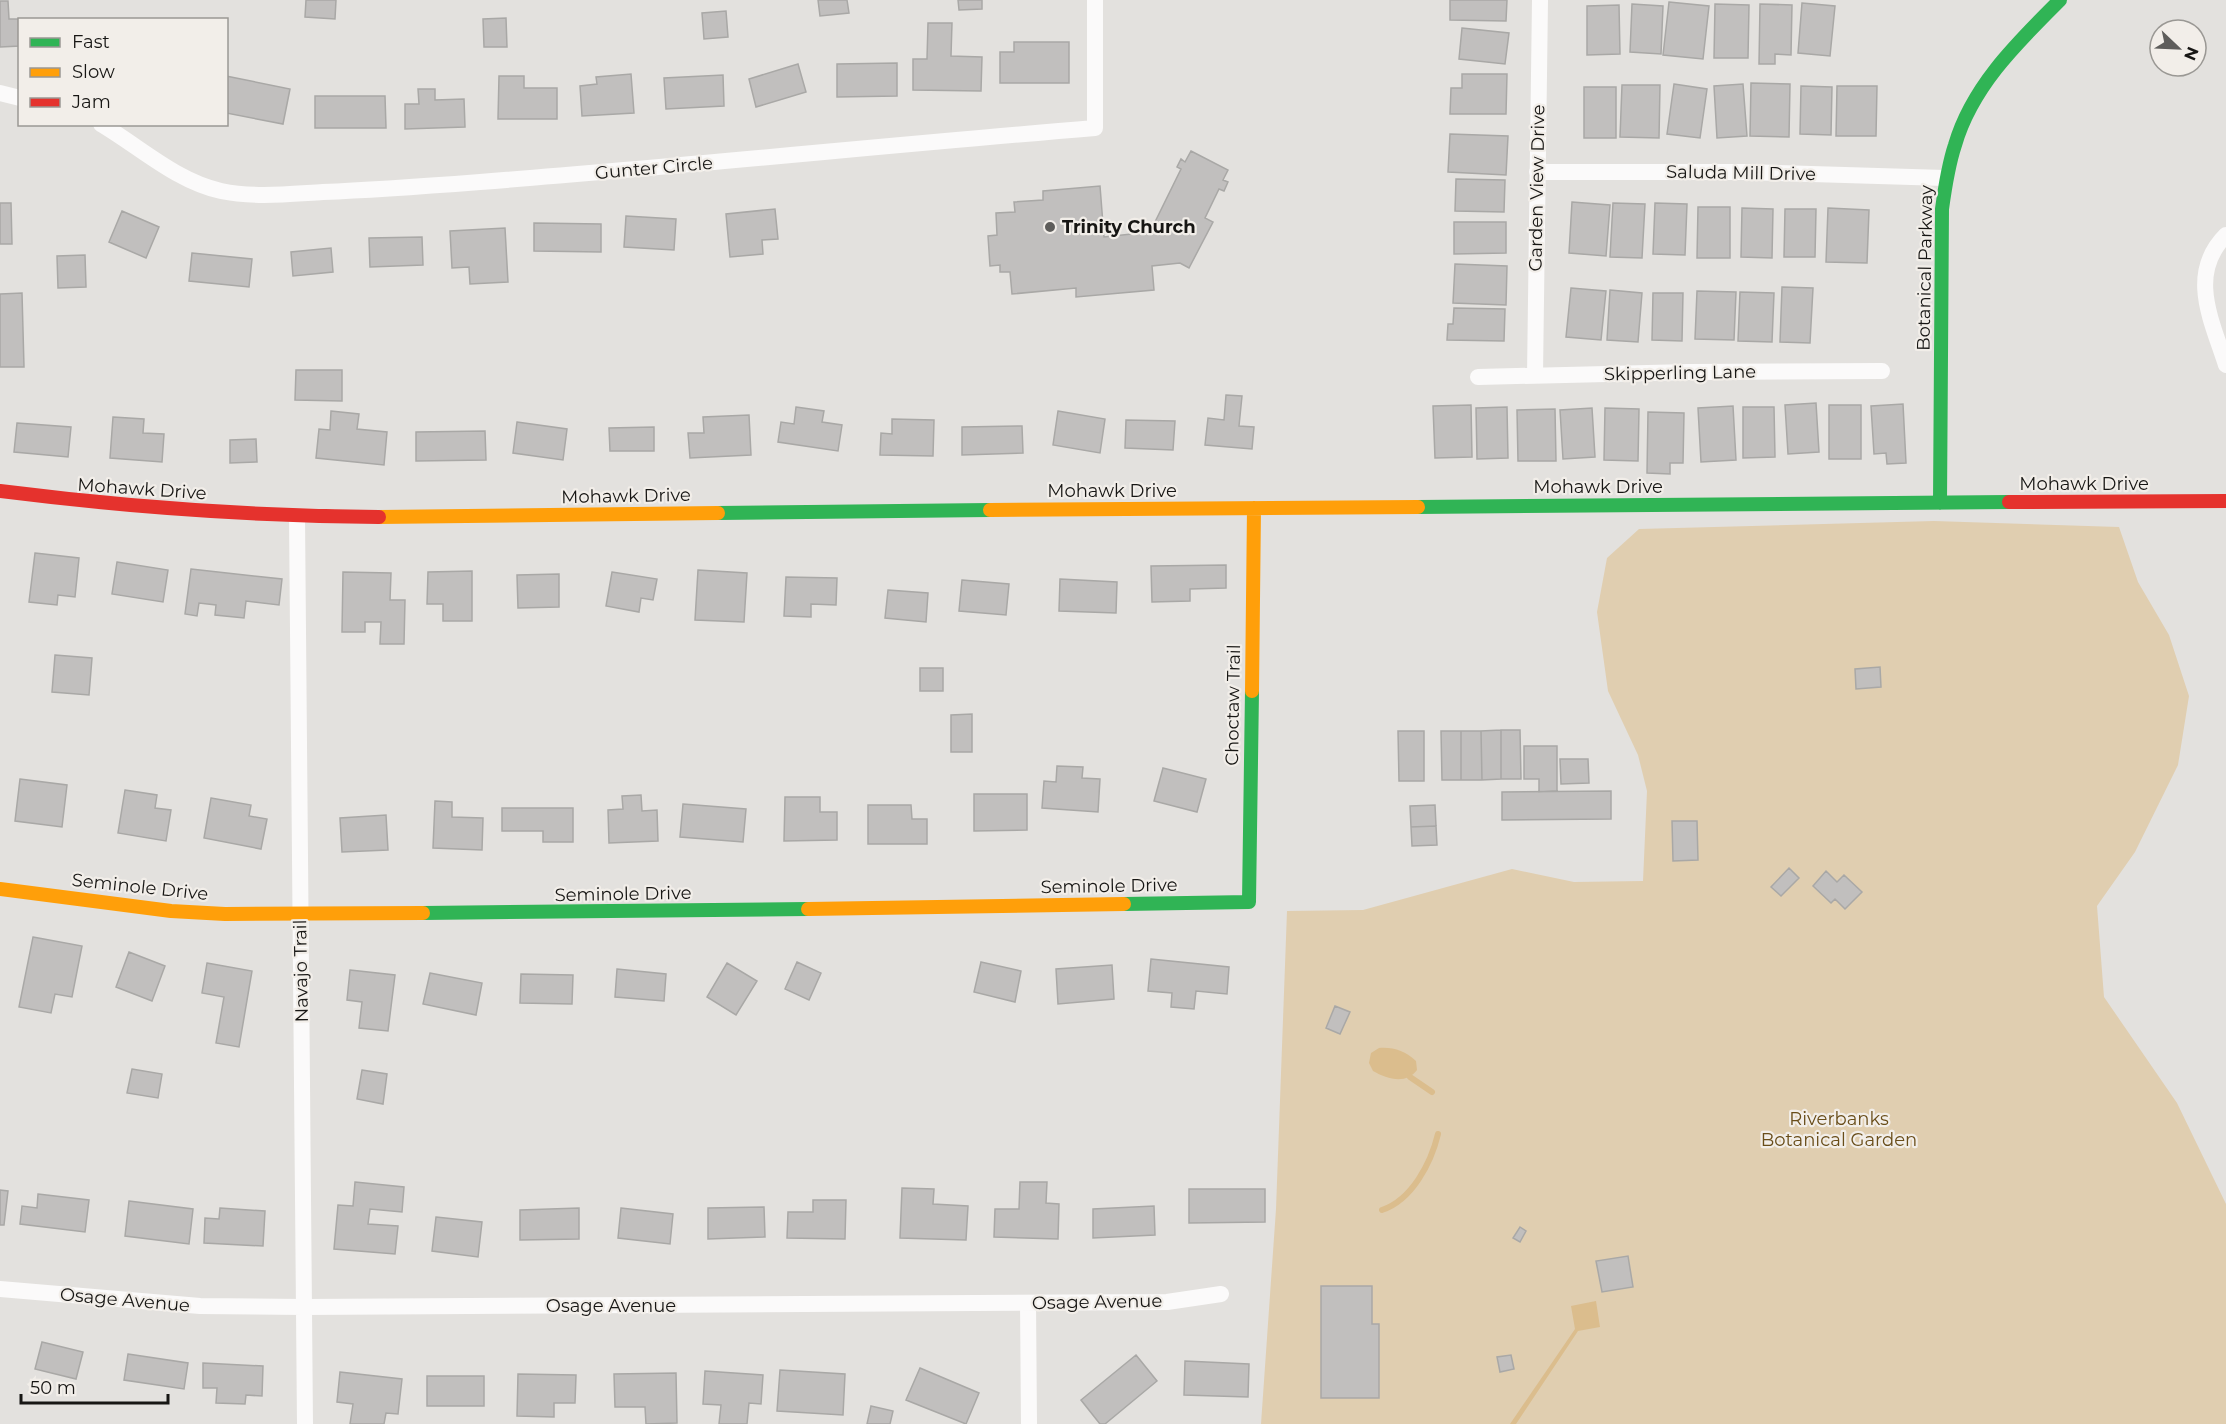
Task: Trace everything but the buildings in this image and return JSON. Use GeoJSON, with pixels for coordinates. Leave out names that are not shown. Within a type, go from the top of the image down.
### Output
{"type":"FeatureCollection","features":[{"type":"Feature","properties":{"kind":"street","name":"Gunter Circle"},"geometry":{"type":"LineString","coordinates":[[104,126],[158,163],[190,180],[219,190],[255,195],[380,189],[613,172],[1095,128],[1095,0]]}},
{"type":"Feature","properties":{"kind":"street","name":"Garden View Drive"},"geometry":{"type":"LineString","coordinates":[[1535,375],[1540,0]]}},
{"type":"Feature","properties":{"kind":"street","name":"Botanical Parkway"},"geometry":{"type":"LineString","coordinates":[[1940,503],[1942,209],[1945,178],[1957,136],[1980,90],[2015,44],[2060,0]]}},
{"type":"Feature","properties":{"kind":"street"},"geometry":{"type":"LineString","coordinates":[[0,93],[18,98]]}},
{"type":"Feature","properties":{"kind":"street","name":"Saluda Mill Drive"},"geometry":{"type":"LineString","coordinates":[[1537,172],[1743,172],[1945,178]]}},
{"type":"Feature","properties":{"kind":"street"},"geometry":{"type":"LineString","coordinates":[[2226,235],[2213,251],[2204,279],[2206,303],[2226,365]]}},
{"type":"Feature","properties":{"kind":"street","name":"Skipperling Lane"},"geometry":{"type":"LineString","coordinates":[[1478,377],[1882,371]]}},
{"type":"Feature","properties":{"kind":"street","name":"Mohawk Drive"},"geometry":{"type":"LineString","coordinates":[[0,491],[79,503],[297,517],[2226,501]]}},
{"type":"Feature","properties":{"kind":"street","name":"Choctaw Trail"},"geometry":{"type":"LineString","coordinates":[[1249,902],[1254,508]]}},
{"type":"Feature","properties":{"kind":"street","name":"Navajo Trail"},"geometry":{"type":"LineString","coordinates":[[297,517],[305,1424]]}},
{"type":"Feature","properties":{"kind":"street","name":"Seminole Drive"},"geometry":{"type":"LineString","coordinates":[[0,889],[171,911],[225,914],[586,913],[1249,902]]}},
{"type":"Feature","properties":{"kind":"street","name":"Osage Avenue"},"geometry":{"type":"LineString","coordinates":[[0,1289],[200,1306],[304,1307],[1167,1302],[1221,1294]]}},
{"type":"Feature","properties":{"kind":"street"},"geometry":{"type":"LineString","coordinates":[[1028,1303],[1029,1424]]}},
{"type":"Feature","properties":{"kind":"green space","name":"Riverbanks Botanical Garden"},"geometry":{"type":"Polygon","coordinates":[[[1934,521],[2119,527],[2138,582],[2169,635],[2189,696],[2178,765],[2135,852],[2097,906],[2104,997],[2177,1103],[2226,1204],[2226,1424],[1261,1424],[1276,1209],[1287,911],[1363,910],[1512,869],[1574,882],[1643,881],[1647,791],[1638,755],[1608,691],[1597,612],[1607,558],[1639,529],[1934,521]]]}},
{"type":"Feature","properties":{"kind":"shaded area"},"geometry":{"type":"Polygon","coordinates":[[[1379,1048],[1399,1050],[1408,1055],[1416,1061],[1417,1070],[1413,1075],[1402,1079],[1390,1078],[1373,1071],[1369,1063],[1371,1053],[1379,1048]]]}},
{"type":"Feature","properties":{"kind":"shaded area"},"geometry":{"type":"Polygon","coordinates":[[[1596,1301],[1600,1327],[1578,1331],[1516,1424],[1510,1424],[1575,1329],[1571,1306],[1596,1301]]]}},
{"type":"Feature","properties":{"kind":"waterway"},"geometry":{"type":"LineString","coordinates":[[1410,1077],[1432,1092]]}},
{"type":"Feature","properties":{"kind":"waterway"},"geometry":{"type":"LineString","coordinates":[[1382,1210],[1402,1198],[1419,1179],[1431,1157],[1438,1134]]}},
{"type":"Feature","properties":{"kind":"traffic: fast"},"geometry":{"type":"LineString","coordinates":[[1940,503],[1942,209],[1950,161],[1963,124],[1985,84],[2028,32],[2060,0]]}},
{"type":"Feature","properties":{"kind":"traffic: fast"},"geometry":{"type":"LineString","coordinates":[[1418,507],[2009,502]]}},
{"type":"Feature","properties":{"kind":"traffic: fast"},"geometry":{"type":"LineString","coordinates":[[718,513],[990,510]]}},
{"type":"Feature","properties":{"kind":"traffic: fast"},"geometry":{"type":"LineString","coordinates":[[1124,904],[1249,902],[1252,691]]}},
{"type":"Feature","properties":{"kind":"traffic: fast"},"geometry":{"type":"LineString","coordinates":[[423,913],[808,909]]}},
{"type":"Feature","properties":{"kind":"traffic: slow"},"geometry":{"type":"LineString","coordinates":[[990,510],[1418,507]]}},
{"type":"Feature","properties":{"kind":"traffic: slow"},"geometry":{"type":"LineString","coordinates":[[1252,691],[1254,508]]}},
{"type":"Feature","properties":{"kind":"traffic: slow"},"geometry":{"type":"LineString","coordinates":[[379,517],[718,513]]}},
{"type":"Feature","properties":{"kind":"traffic: slow"},"geometry":{"type":"LineString","coordinates":[[0,889],[171,911],[225,914],[423,913]]}},
{"type":"Feature","properties":{"kind":"traffic: slow"},"geometry":{"type":"LineString","coordinates":[[808,909],[1124,904]]}},
{"type":"Feature","properties":{"kind":"traffic: jam"},"geometry":{"type":"LineString","coordinates":[[0,491],[189,510],[379,517]]}},
{"type":"Feature","properties":{"kind":"traffic: jam"},"geometry":{"type":"LineString","coordinates":[[2009,502],[2226,501]]}},
{"type":"Feature","properties":{"kind":"place","name":"Trinity Church"},"geometry":{"type":"Point","coordinates":[1050,227]}}]}
